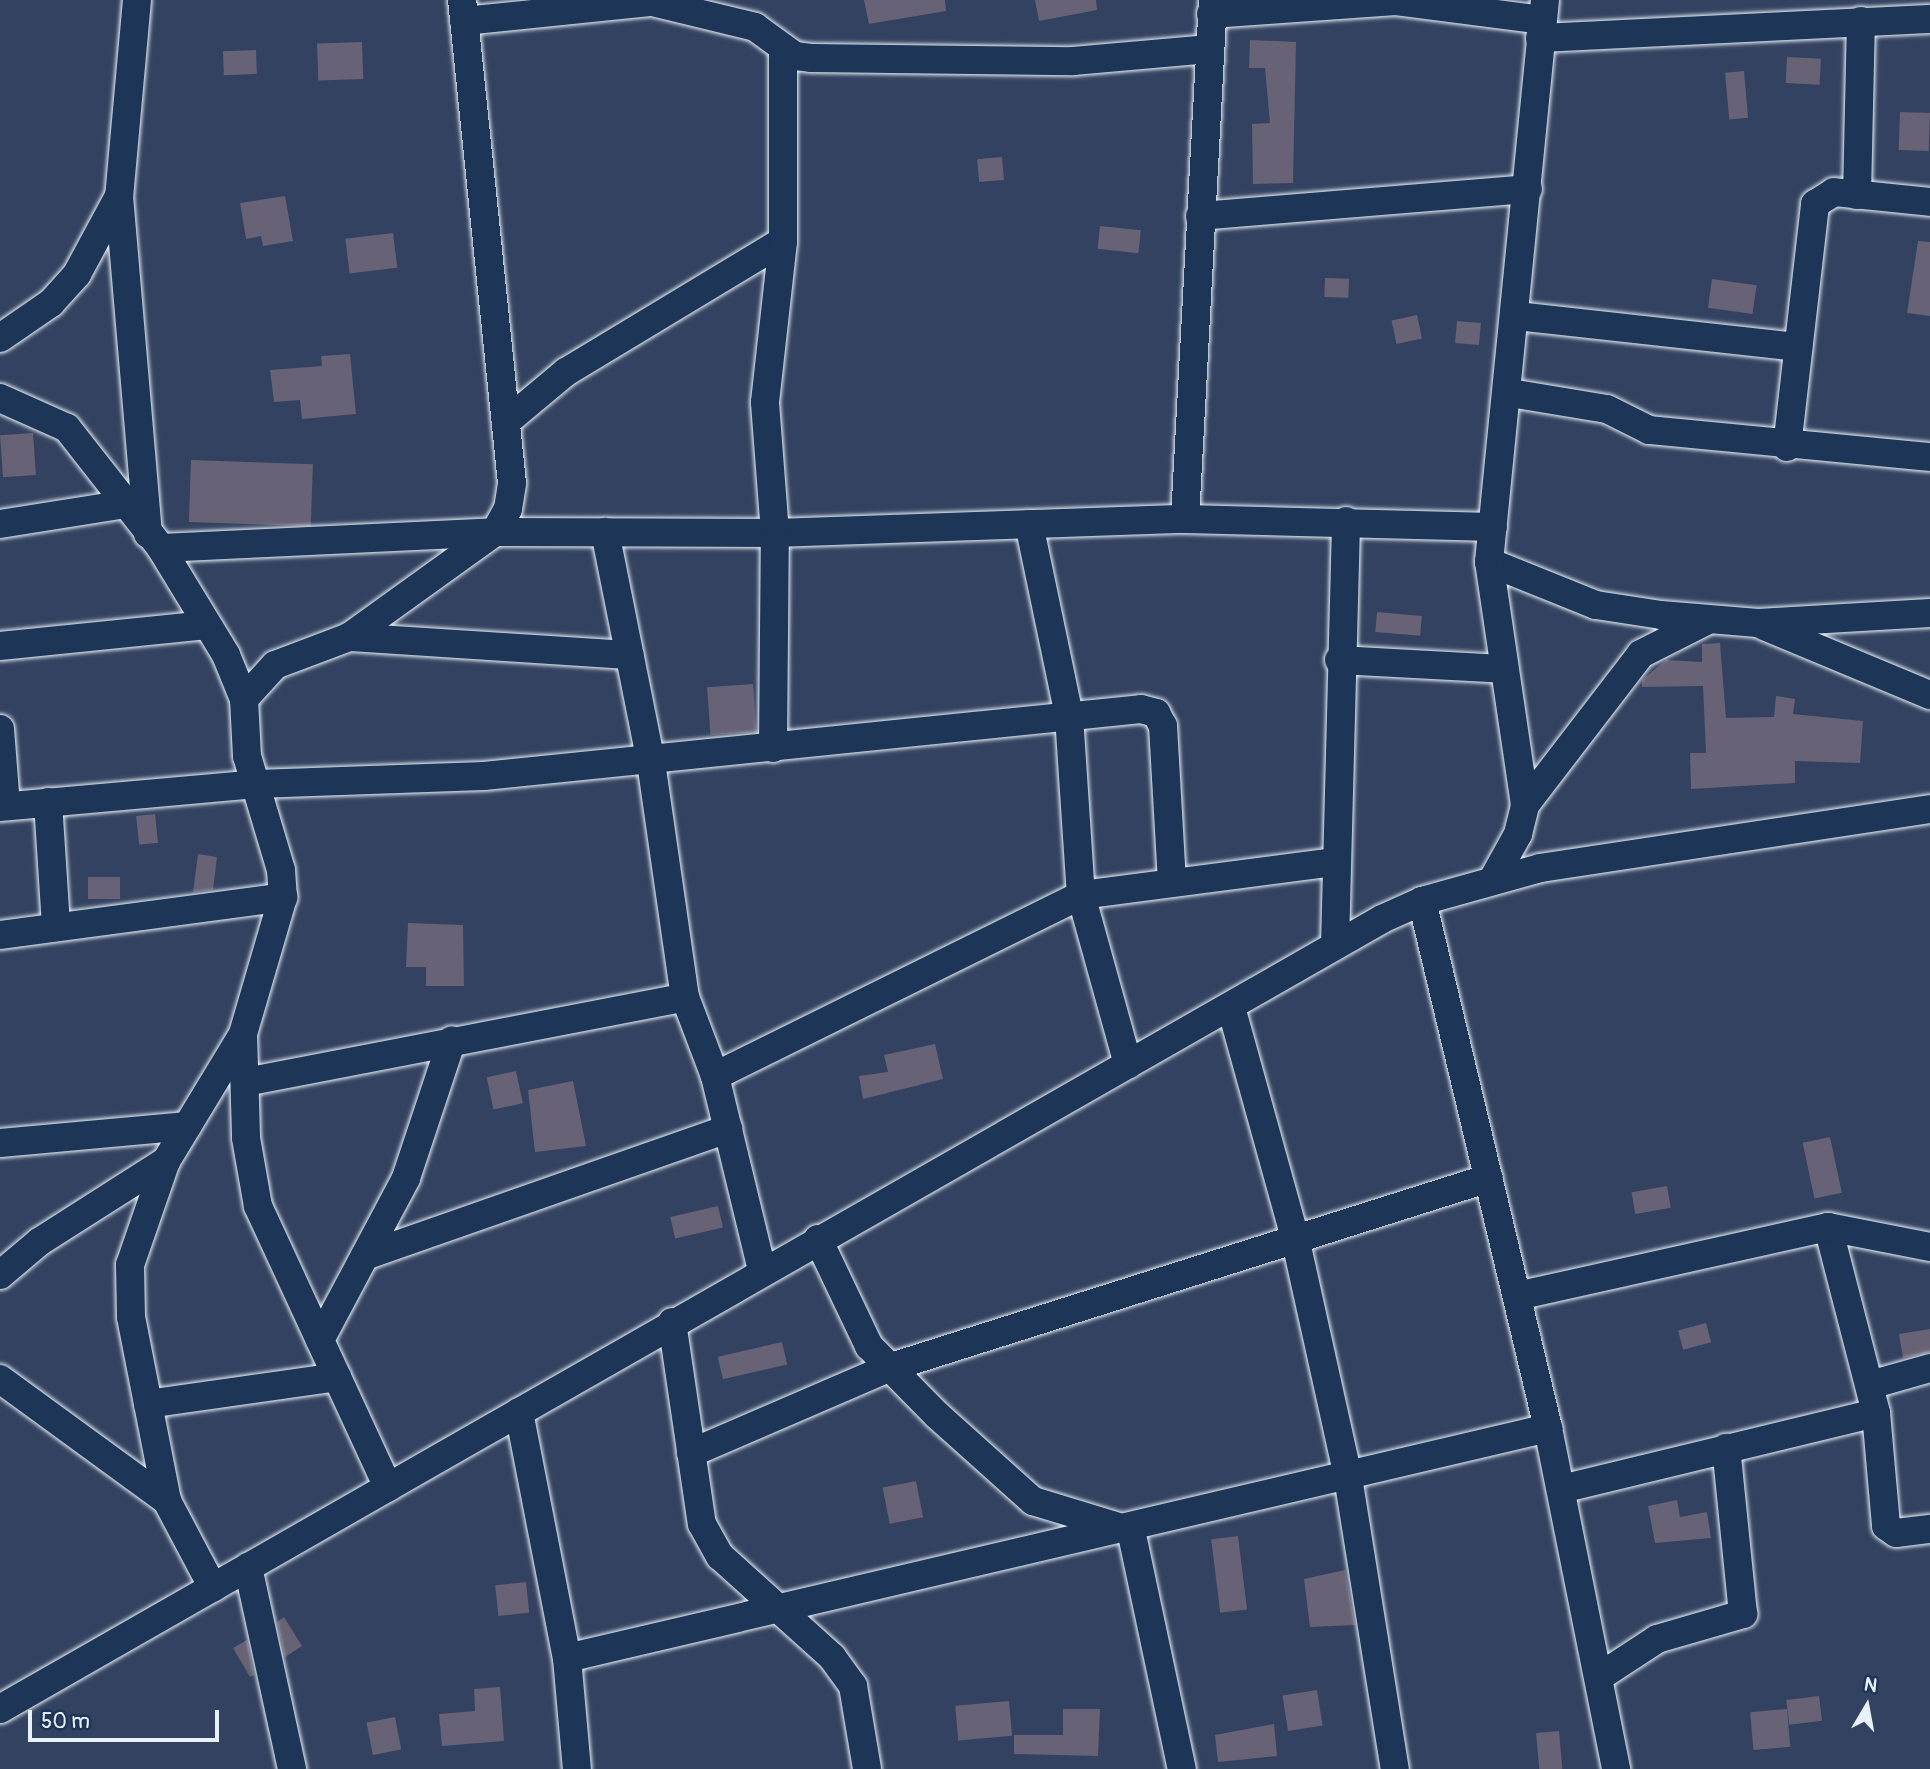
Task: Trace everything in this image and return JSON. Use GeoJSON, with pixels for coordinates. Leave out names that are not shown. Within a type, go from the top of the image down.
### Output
{"type":"FeatureCollection","features":[{"type":"Feature","properties":{"kind":"street"},"geometry":{"type":"LineString","coordinates":[[137,0],[119,196],[154,541]]}},
{"type":"Feature","properties":{"kind":"street"},"geometry":{"type":"LineString","coordinates":[[1185,519],[1212,7],[1396,1],[1543,19],[1930,19]]}},
{"type":"Feature","properties":{"kind":"street"},"geometry":{"type":"LineString","coordinates":[[244,699],[275,665],[349,636],[495,532],[512,483],[463,10],[652,2],[755,27],[783,49],[811,58],[1073,61],[1209,49]]}},
{"type":"Feature","properties":{"kind":"street"},"geometry":{"type":"LineString","coordinates":[[1492,881],[1518,834],[1525,805],[1489,562],[1510,393],[1543,19]]}},
{"type":"Feature","properties":{"kind":"street"},"geometry":{"type":"LineString","coordinates":[[1857,195],[1861,21]]}},
{"type":"Feature","properties":{"kind":"street"},"geometry":{"type":"LineString","coordinates":[[773,748],[775,533],[765,402],[783,241],[783,49]]}},
{"type":"Feature","properties":{"kind":"street"},"geometry":{"type":"LineString","coordinates":[[1200,216],[1528,189]]}},
{"type":"Feature","properties":{"kind":"street"},"geometry":{"type":"LineString","coordinates":[[1787,447],[1815,204],[1821,195],[1857,195],[1930,202]]}},
{"type":"Feature","properties":{"kind":"street"},"geometry":{"type":"LineString","coordinates":[[0,338],[51,303],[77,274],[119,196]]}},
{"type":"Feature","properties":{"kind":"street"},"geometry":{"type":"LineString","coordinates":[[506,422],[566,372],[783,241]]}},
{"type":"Feature","properties":{"kind":"street"},"geometry":{"type":"LineString","coordinates":[[1517,316],[1798,347]]}},
{"type":"Feature","properties":{"kind":"street"},"geometry":{"type":"LineString","coordinates":[[1510,393],[1607,409],[1649,430],[1787,447],[1930,457]]}},
{"type":"Feature","properties":{"kind":"street"},"geometry":{"type":"LineString","coordinates":[[0,398],[67,428],[154,541],[207,625],[244,699],[247,756],[283,897],[243,1034],[166,1161],[130,1265],[131,1317],[167,1501],[213,1588]]}},
{"type":"Feature","properties":{"kind":"street"},"geometry":{"type":"LineString","coordinates":[[0,524],[126,504]]}},
{"type":"Feature","properties":{"kind":"street"},"geometry":{"type":"LineString","coordinates":[[154,541],[495,532],[775,533],[1185,519],[1346,520],[1493,527]]}},
{"type":"Feature","properties":{"kind":"street"},"geometry":{"type":"LineString","coordinates":[[1335,945],[1339,660],[1346,520]]}},
{"type":"Feature","properties":{"kind":"street"},"geometry":{"type":"LineString","coordinates":[[1029,524],[1069,716],[1081,895],[1128,1065]]}},
{"type":"Feature","properties":{"kind":"street"},"geometry":{"type":"LineString","coordinates":[[605,533],[651,762],[685,997],[715,1076],[762,1271]]}},
{"type":"Feature","properties":{"kind":"street"},"geometry":{"type":"LineString","coordinates":[[1489,562],[1596,605],[1758,623],[1930,613]]}},
{"type":"Feature","properties":{"kind":"street"},"geometry":{"type":"LineString","coordinates":[[1525,805],[1641,654],[1713,618]]}},
{"type":"Feature","properties":{"kind":"street"},"geometry":{"type":"LineString","coordinates":[[1758,623],[1930,695]]}},
{"type":"Feature","properties":{"kind":"street"},"geometry":{"type":"LineString","coordinates":[[0,646],[207,625]]}},
{"type":"Feature","properties":{"kind":"street"},"geometry":{"type":"LineString","coordinates":[[349,636],[629,655]]}},
{"type":"Feature","properties":{"kind":"street"},"geometry":{"type":"LineString","coordinates":[[1339,660],[1503,669]]}},
{"type":"Feature","properties":{"kind":"street"},"geometry":{"type":"LineString","coordinates":[[0,729],[3,806],[256,784],[484,776],[651,762],[1069,716],[1156,713],[1164,726],[1172,880]]}},
{"type":"Feature","properties":{"kind":"street"},"geometry":{"type":"LineString","coordinates":[[48,802],[56,927]]}},
{"type":"Feature","properties":{"kind":"street"},"geometry":{"type":"LineString","coordinates":[[0,1709],[672,1322],[1231,1007],[1335,945],[1422,901],[1492,881],[1604,856],[1930,808]]}},
{"type":"Feature","properties":{"kind":"street"},"geometry":{"type":"LineString","coordinates":[[715,1076],[1081,895],[1172,880],[1335,862]]}},
{"type":"Feature","properties":{"kind":"street"},"geometry":{"type":"LineString","coordinates":[[0,935],[283,897]]}},
{"type":"Feature","properties":{"kind":"street"},"geometry":{"type":"LineString","coordinates":[[1422,901],[1548,1428],[1616,1769]]}},
{"type":"Feature","properties":{"kind":"street"},"geometry":{"type":"LineString","coordinates":[[244,1082],[685,997]]}},
{"type":"Feature","properties":{"kind":"street"},"geometry":{"type":"LineString","coordinates":[[1231,1007],[1296,1242],[1348,1477],[1395,1769]]}},
{"type":"Feature","properties":{"kind":"street"},"geometry":{"type":"LineString","coordinates":[[243,1034],[244,1082],[258,1206],[388,1487]]}},
{"type":"Feature","properties":{"kind":"street"},"geometry":{"type":"LineString","coordinates":[[320,1340],[406,1178],[452,1040]]}},
{"type":"Feature","properties":{"kind":"street"},"geometry":{"type":"LineString","coordinates":[[0,1143],[187,1126]]}},
{"type":"Feature","properties":{"kind":"street"},"geometry":{"type":"LineString","coordinates":[[365,1256],[727,1129]]}},
{"type":"Feature","properties":{"kind":"street"},"geometry":{"type":"LineString","coordinates":[[0,1275],[39,1242],[166,1161]]}},
{"type":"Feature","properties":{"kind":"street"},"geometry":{"type":"LineString","coordinates":[[691,1453],[888,1368],[1296,1242],[1489,1178]]}},
{"type":"Feature","properties":{"kind":"street"},"geometry":{"type":"LineString","coordinates":[[1517,1296],[1828,1227],[1930,1247]]}},
{"type":"Feature","properties":{"kind":"street"},"geometry":{"type":"LineString","coordinates":[[1828,1227],[1870,1385],[1886,1526],[1896,1533],[1930,1529]]}},
{"type":"Feature","properties":{"kind":"street"},"geometry":{"type":"LineString","coordinates":[[818,1239],[869,1346],[888,1368],[1033,1501],[1131,1531]]}},
{"type":"Feature","properties":{"kind":"street"},"geometry":{"type":"LineString","coordinates":[[672,1322],[702,1524],[720,1556],[778,1608],[853,1686],[867,1769]]}},
{"type":"Feature","properties":{"kind":"street"},"geometry":{"type":"LineString","coordinates":[[1870,1385],[1930,1368]]}},
{"type":"Feature","properties":{"kind":"street"},"geometry":{"type":"LineString","coordinates":[[148,1404],[337,1377]]}},
{"type":"Feature","properties":{"kind":"street"},"geometry":{"type":"LineString","coordinates":[[0,1379],[167,1501]]}},
{"type":"Feature","properties":{"kind":"street"},"geometry":{"type":"LineString","coordinates":[[519,1412],[567,1658],[577,1769]]}},
{"type":"Feature","properties":{"kind":"street"},"geometry":{"type":"LineString","coordinates":[[1561,1489],[1875,1413]]}},
{"type":"Feature","properties":{"kind":"street"},"geometry":{"type":"LineString","coordinates":[[567,1658],[778,1608],[1131,1531],[1548,1428]]}},
{"type":"Feature","properties":{"kind":"street"},"geometry":{"type":"LineString","coordinates":[[1599,1677],[1657,1639],[1743,1614],[1726,1448]]}},
{"type":"Feature","properties":{"kind":"street"},"geometry":{"type":"LineString","coordinates":[[1131,1531],[1182,1769]]}},
{"type":"Feature","properties":{"kind":"street"},"geometry":{"type":"LineString","coordinates":[[248,1567],[292,1769]]}},
{"type":"Feature","properties":{"kind":"building"},"geometry":{"type":"Polygon","coordinates":[[[864,0],[945,0],[946,11],[869,24],[864,0]]]}},
{"type":"Feature","properties":{"kind":"building"},"geometry":{"type":"Polygon","coordinates":[[[1035,0],[1096,0],[1097,10],[1039,21],[1035,0]]]}},
{"type":"Feature","properties":{"kind":"building"},"geometry":{"type":"Polygon","coordinates":[[[1250,40],[1296,42],[1293,183],[1253,184],[1252,124],[1270,123],[1265,68],[1249,68],[1250,40]]]}},
{"type":"Feature","properties":{"kind":"building"},"geometry":{"type":"Polygon","coordinates":[[[362,42],[363,79],[318,81],[317,44],[362,42]]]}},
{"type":"Feature","properties":{"kind":"building"},"geometry":{"type":"Polygon","coordinates":[[[256,50],[257,74],[224,75],[223,51],[256,50]]]}},
{"type":"Feature","properties":{"kind":"building"},"geometry":{"type":"Polygon","coordinates":[[[1787,57],[1821,59],[1820,85],[1786,83],[1787,57]]]}},
{"type":"Feature","properties":{"kind":"building"},"geometry":{"type":"Polygon","coordinates":[[[1744,71],[1748,118],[1729,119],[1725,73],[1744,71]]]}},
{"type":"Feature","properties":{"kind":"building"},"geometry":{"type":"Polygon","coordinates":[[[1900,112],[1930,113],[1929,151],[1899,150],[1900,112]]]}},
{"type":"Feature","properties":{"kind":"building"},"geometry":{"type":"Polygon","coordinates":[[[1002,157],[1004,180],[979,182],[977,159],[1002,157]]]}},
{"type":"Feature","properties":{"kind":"building"},"geometry":{"type":"Polygon","coordinates":[[[285,196],[293,241],[263,246],[261,236],[246,239],[240,203],[285,196]]]}},
{"type":"Feature","properties":{"kind":"building"},"geometry":{"type":"Polygon","coordinates":[[[1100,226],[1141,230],[1138,253],[1098,249],[1100,226]]]}},
{"type":"Feature","properties":{"kind":"building"},"geometry":{"type":"Polygon","coordinates":[[[393,233],[397,268],[350,274],[345,239],[393,233]]]}},
{"type":"Feature","properties":{"kind":"building"},"geometry":{"type":"Polygon","coordinates":[[[1918,241],[1930,242],[1930,316],[1907,313],[1918,241]]]}},
{"type":"Feature","properties":{"kind":"building"},"geometry":{"type":"Polygon","coordinates":[[[1325,278],[1349,279],[1348,298],[1324,297],[1325,278]]]}},
{"type":"Feature","properties":{"kind":"building"},"geometry":{"type":"Polygon","coordinates":[[[1712,279],[1757,285],[1753,314],[1708,308],[1712,279]]]}},
{"type":"Feature","properties":{"kind":"building"},"geometry":{"type":"Polygon","coordinates":[[[1417,315],[1422,338],[1397,344],[1392,320],[1417,315]]]}},
{"type":"Feature","properties":{"kind":"building"},"geometry":{"type":"Polygon","coordinates":[[[1457,321],[1481,323],[1479,345],[1455,343],[1457,321]]]}},
{"type":"Feature","properties":{"kind":"building"},"geometry":{"type":"Polygon","coordinates":[[[350,354],[356,414],[302,419],[300,400],[274,402],[270,370],[322,366],[321,356],[350,354]]]}},
{"type":"Feature","properties":{"kind":"building"},"geometry":{"type":"Polygon","coordinates":[[[33,433],[36,475],[3,477],[0,435],[33,433]]]}},
{"type":"Feature","properties":{"kind":"building"},"geometry":{"type":"Polygon","coordinates":[[[191,460],[313,464],[311,526],[189,522],[191,460]]]}},
{"type":"Feature","properties":{"kind":"building"},"geometry":{"type":"Polygon","coordinates":[[[1377,612],[1422,616],[1420,636],[1375,632],[1377,612]]]}},
{"type":"Feature","properties":{"kind":"building"},"geometry":{"type":"Polygon","coordinates":[[[1720,643],[1726,718],[1774,717],[1776,696],[1795,699],[1793,714],[1863,721],[1860,763],[1795,761],[1795,783],[1691,789],[1690,753],[1706,753],[1703,686],[1642,687],[1642,680],[1666,660],[1702,662],[1702,644],[1720,643]]]}},
{"type":"Feature","properties":{"kind":"building"},"geometry":{"type":"Polygon","coordinates":[[[753,684],[756,732],[710,735],[707,687],[753,684]]]}},
{"type":"Feature","properties":{"kind":"building"},"geometry":{"type":"Polygon","coordinates":[[[155,814],[158,843],[139,845],[136,816],[155,814]]]}},
{"type":"Feature","properties":{"kind":"building"},"geometry":{"type":"Polygon","coordinates":[[[198,854],[217,857],[213,890],[193,892],[198,854]]]}},
{"type":"Feature","properties":{"kind":"building"},"geometry":{"type":"Polygon","coordinates":[[[88,877],[120,877],[120,899],[88,899],[88,877]]]}},
{"type":"Feature","properties":{"kind":"building"},"geometry":{"type":"Polygon","coordinates":[[[408,923],[463,925],[464,986],[426,986],[426,967],[406,967],[408,923]]]}},
{"type":"Feature","properties":{"kind":"building"},"geometry":{"type":"Polygon","coordinates":[[[935,1044],[943,1079],[863,1099],[859,1076],[888,1072],[884,1055],[935,1044]]]}},
{"type":"Feature","properties":{"kind":"building"},"geometry":{"type":"Polygon","coordinates":[[[516,1071],[523,1103],[494,1110],[487,1077],[516,1071]]]}},
{"type":"Feature","properties":{"kind":"building"},"geometry":{"type":"Polygon","coordinates":[[[573,1081],[586,1146],[535,1152],[528,1090],[573,1081]]]}},
{"type":"Feature","properties":{"kind":"building"},"geometry":{"type":"Polygon","coordinates":[[[1830,1137],[1842,1193],[1814,1199],[1803,1143],[1830,1137]]]}},
{"type":"Feature","properties":{"kind":"building"},"geometry":{"type":"Polygon","coordinates":[[[1667,1186],[1671,1208],[1635,1214],[1632,1192],[1667,1186]]]}},
{"type":"Feature","properties":{"kind":"building"},"geometry":{"type":"Polygon","coordinates":[[[718,1206],[723,1227],[675,1238],[670,1217],[718,1206]]]}},
{"type":"Feature","properties":{"kind":"building"},"geometry":{"type":"Polygon","coordinates":[[[1706,1323],[1711,1342],[1683,1350],[1678,1331],[1706,1323]]]}},
{"type":"Feature","properties":{"kind":"building"},"geometry":{"type":"Polygon","coordinates":[[[1930,1329],[1930,1352],[1903,1358],[1899,1334],[1930,1329]]]}},
{"type":"Feature","properties":{"kind":"building"},"geometry":{"type":"Polygon","coordinates":[[[782,1342],[787,1364],[723,1379],[718,1357],[782,1342]]]}},
{"type":"Feature","properties":{"kind":"building"},"geometry":{"type":"Polygon","coordinates":[[[916,1481],[923,1517],[890,1524],[883,1487],[916,1481]]]}},
{"type":"Feature","properties":{"kind":"building"},"geometry":{"type":"Polygon","coordinates":[[[1677,1500],[1680,1517],[1707,1512],[1711,1538],[1655,1543],[1648,1506],[1677,1500]]]}},
{"type":"Feature","properties":{"kind":"building"},"geometry":{"type":"Polygon","coordinates":[[[1238,1536],[1247,1609],[1220,1613],[1211,1539],[1238,1536]]]}},
{"type":"Feature","properties":{"kind":"building"},"geometry":{"type":"Polygon","coordinates":[[[1345,1570],[1355,1625],[1310,1627],[1304,1579],[1345,1570]]]}},
{"type":"Feature","properties":{"kind":"building"},"geometry":{"type":"Polygon","coordinates":[[[526,1582],[529,1613],[498,1616],[495,1585],[526,1582]]]}},
{"type":"Feature","properties":{"kind":"building"},"geometry":{"type":"Polygon","coordinates":[[[284,1617],[302,1646],[285,1657],[277,1622],[284,1617]]]}},
{"type":"Feature","properties":{"kind":"building"},"geometry":{"type":"Polygon","coordinates":[[[247,1640],[254,1675],[250,1677],[233,1648],[247,1640]]]}},
{"type":"Feature","properties":{"kind":"building"},"geometry":{"type":"Polygon","coordinates":[[[500,1687],[504,1741],[442,1746],[439,1714],[475,1711],[474,1689],[500,1687]]]}},
{"type":"Feature","properties":{"kind":"building"},"geometry":{"type":"Polygon","coordinates":[[[1317,1690],[1323,1726],[1288,1731],[1282,1695],[1317,1690]]]}},
{"type":"Feature","properties":{"kind":"building"},"geometry":{"type":"Polygon","coordinates":[[[1819,1696],[1822,1721],[1789,1725],[1786,1700],[1819,1696]]]}},
{"type":"Feature","properties":{"kind":"building"},"geometry":{"type":"Polygon","coordinates":[[[1009,1701],[1012,1736],[958,1741],[955,1706],[1009,1701]]]}},
{"type":"Feature","properties":{"kind":"building"},"geometry":{"type":"Polygon","coordinates":[[[1063,1709],[1100,1709],[1098,1756],[1014,1754],[1014,1735],[1063,1735],[1063,1709]]]}},
{"type":"Feature","properties":{"kind":"building"},"geometry":{"type":"Polygon","coordinates":[[[1787,1709],[1790,1747],[1753,1750],[1750,1712],[1787,1709]]]}},
{"type":"Feature","properties":{"kind":"building"},"geometry":{"type":"Polygon","coordinates":[[[395,1717],[401,1749],[373,1755],[367,1723],[395,1717]]]}},
{"type":"Feature","properties":{"kind":"building"},"geometry":{"type":"Polygon","coordinates":[[[1274,1724],[1277,1756],[1218,1762],[1215,1735],[1274,1724]]]}},
{"type":"Feature","properties":{"kind":"building"},"geometry":{"type":"Polygon","coordinates":[[[1559,1731],[1562,1769],[1539,1769],[1536,1733],[1559,1731]]]}}]}
